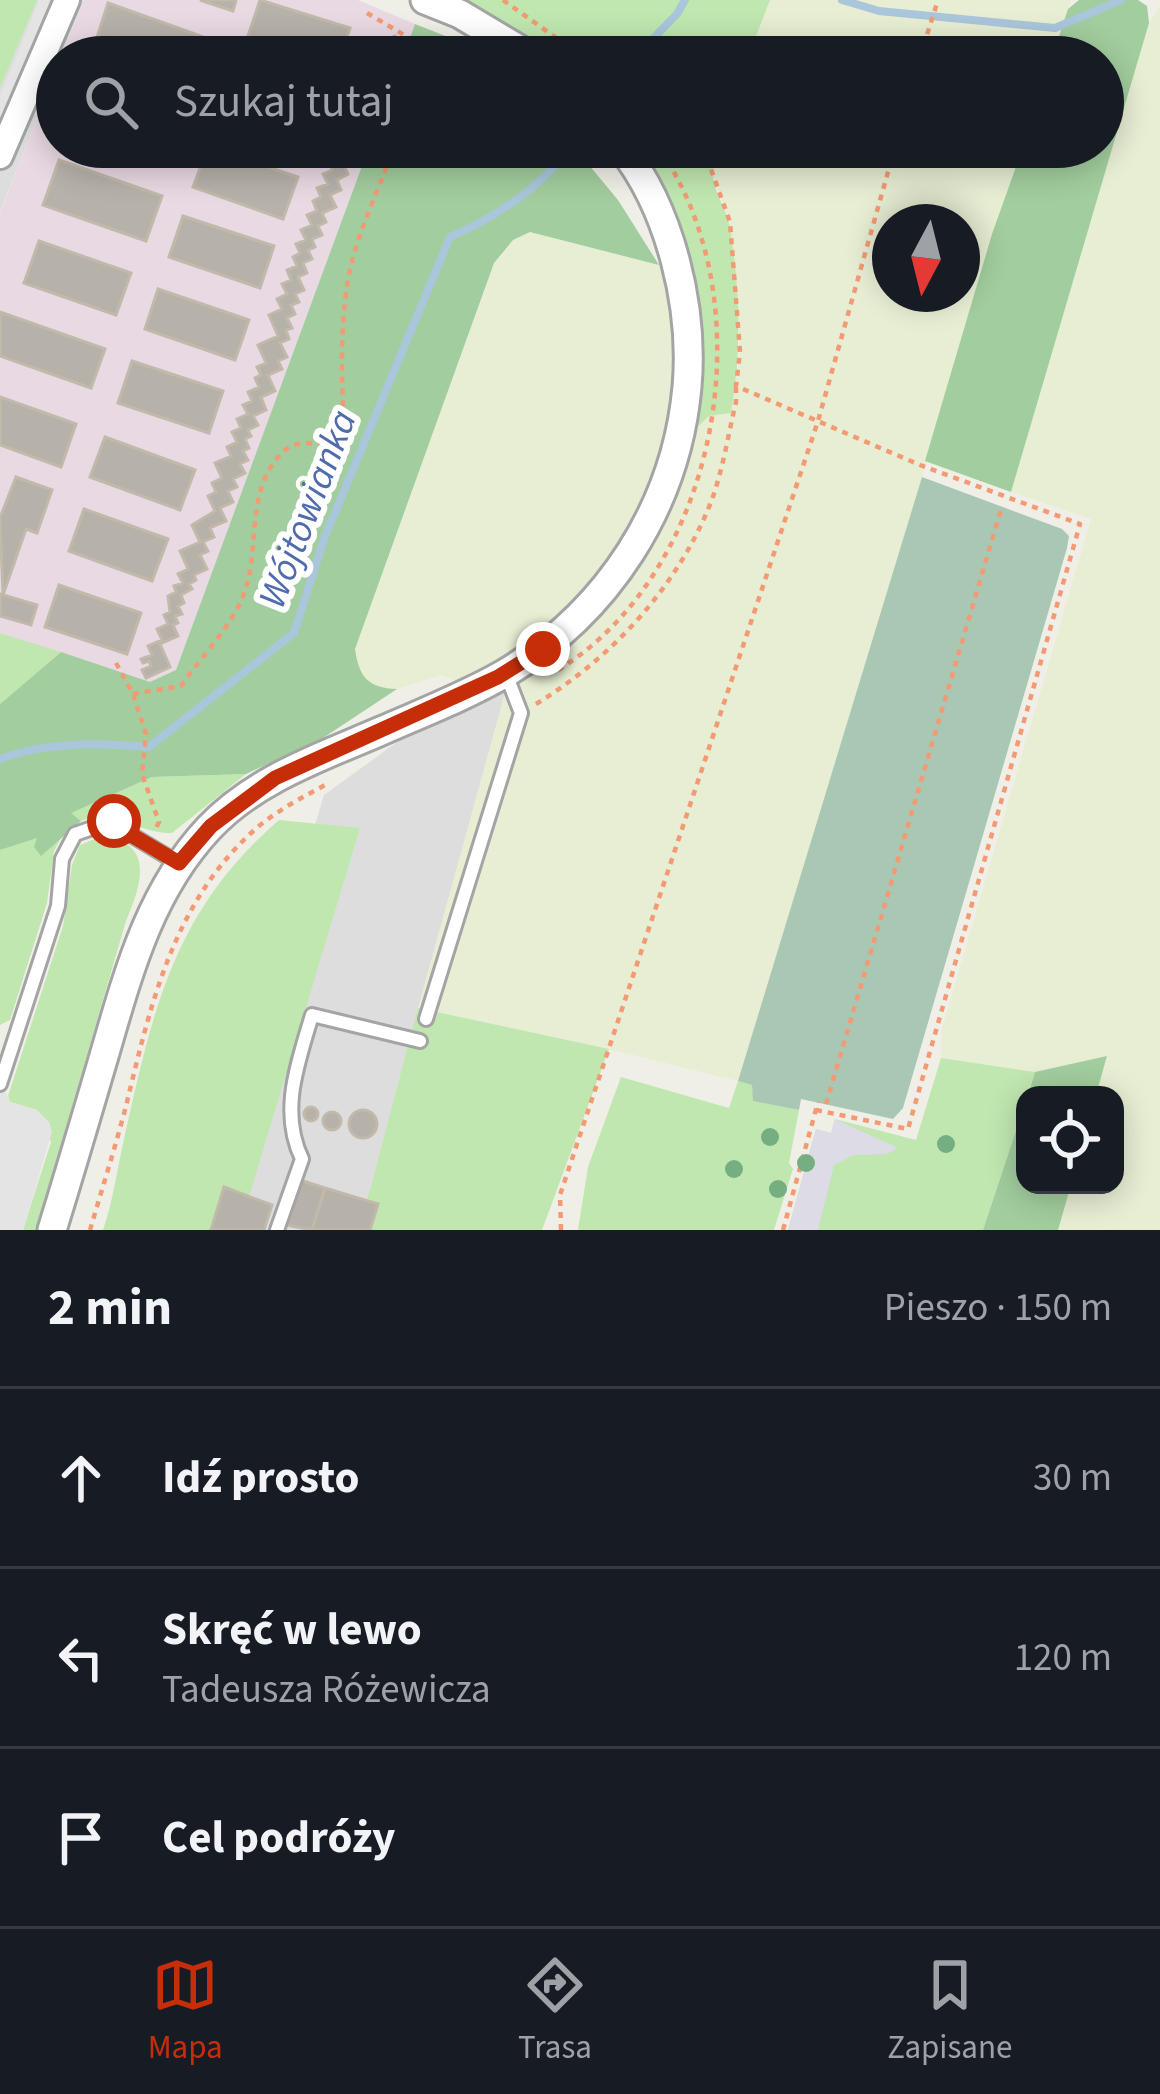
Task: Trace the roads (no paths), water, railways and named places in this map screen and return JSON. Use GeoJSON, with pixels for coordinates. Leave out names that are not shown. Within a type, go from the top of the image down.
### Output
{"type":"FeatureCollection","features":[{"type":"Feature","properties":{"kind":"street"},"geometry":{"type":"LineString","coordinates":[[52,36],[67,0]]}},
{"type":"Feature","properties":{"kind":"street"},"geometry":{"type":"LineString","coordinates":[[425,0],[497,36]]}},
{"type":"Feature","properties":{"kind":"street"},"geometry":{"type":"LineString","coordinates":[[0,156],[36,72]]}},
{"type":"Feature","properties":{"kind":"street"},"geometry":{"type":"LineString","coordinates":[[52,1230],[143,931],[179,863],[211,826],[275,778],[505,673],[571,625],[623,566],[660,498],[678,445],[689,362],[686,310],[665,236],[631,168]]}},
{"type":"Feature","properties":{"kind":"lane"},"geometry":{"type":"LineString","coordinates":[[426,1019],[521,712],[505,673]]}},
{"type":"Feature","properties":{"kind":"lane"},"geometry":{"type":"LineString","coordinates":[[0,1084],[58,906],[62,859],[75,834],[104,824],[179,863]]}},
{"type":"Feature","properties":{"kind":"lane"},"geometry":{"type":"LineString","coordinates":[[278,1230],[302,1160],[291,1136],[290,1096],[312,1015],[419,1041]]}},
{"type":"Feature","properties":{"kind":"waterway","name":"Wójtowianka"},"geometry":{"type":"LineString","coordinates":[[656,36],[685,0]]}},
{"type":"Feature","properties":{"kind":"waterway"},"geometry":{"type":"LineString","coordinates":[[842,0],[879,11],[1055,28],[1121,0]]}},
{"type":"Feature","properties":{"kind":"waterway","name":"Wójtowianka"},"geometry":{"type":"LineString","coordinates":[[0,759],[55,746],[149,747],[294,633],[324,539],[450,237],[516,200],[552,168]]}}]}
